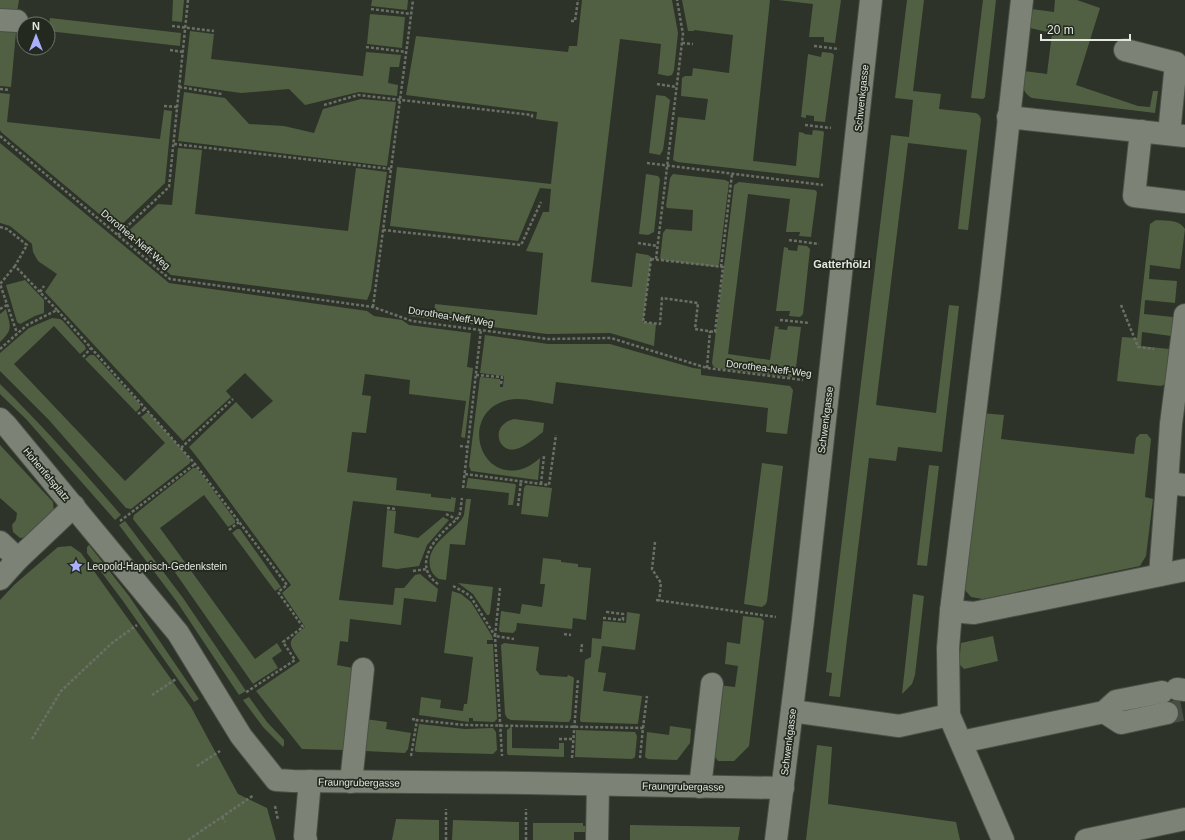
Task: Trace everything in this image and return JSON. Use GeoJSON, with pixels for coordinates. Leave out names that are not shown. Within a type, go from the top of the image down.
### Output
{"type":"FeatureCollection","features":[{"type":"Feature","properties":{"kind":"street","name":"Schwenkgasse"},"geometry":{"type":"LineString","coordinates":[[776,840],[830,383],[871,0]]}},
{"type":"Feature","properties":{"kind":"street"},"geometry":{"type":"LineString","coordinates":[[1003,840],[950,715],[948,648],[951,611],[976,407],[1022,0]]}},
{"type":"Feature","properties":{"kind":"street"},"geometry":{"type":"LineString","coordinates":[[1008,117],[1177,135],[1176,63],[1125,50]]}},
{"type":"Feature","properties":{"kind":"street"},"geometry":{"type":"LineString","coordinates":[[1141,131],[1134,196],[1185,202]]}},
{"type":"Feature","properties":{"kind":"street"},"geometry":{"type":"LineString","coordinates":[[1160,575],[1176,484],[1171,424],[1185,315]]}},
{"type":"Feature","properties":{"kind":"street","name":"Hohenfelsplatz"},"geometry":{"type":"LineString","coordinates":[[0,419],[74,506],[18,559],[0,579]]}},
{"type":"Feature","properties":{"kind":"street"},"geometry":{"type":"LineString","coordinates":[[74,506],[178,633],[241,736],[276,780]]}},
{"type":"Feature","properties":{"kind":"street"},"geometry":{"type":"LineString","coordinates":[[0,542],[18,559]]}},
{"type":"Feature","properties":{"kind":"street"},"geometry":{"type":"LineString","coordinates":[[951,611],[974,613],[1185,570]]}},
{"type":"Feature","properties":{"kind":"street"},"geometry":{"type":"LineString","coordinates":[[351,782],[364,669]]}},
{"type":"Feature","properties":{"kind":"street"},"geometry":{"type":"LineString","coordinates":[[694,787],[712,684]]}},
{"type":"Feature","properties":{"kind":"street"},"geometry":{"type":"LineString","coordinates":[[961,742],[1104,712],[1116,701],[1176,700]]}},
{"type":"Feature","properties":{"kind":"street"},"geometry":{"type":"LineString","coordinates":[[792,711],[899,726],[950,715]]}},
{"type":"Feature","properties":{"kind":"street","name":"Fraungrubergasse"},"geometry":{"type":"LineString","coordinates":[[276,780],[783,788]]}},
{"type":"Feature","properties":{"kind":"street"},"geometry":{"type":"LineString","coordinates":[[306,840],[305,836],[310,781]]}},
{"type":"Feature","properties":{"kind":"street"},"geometry":{"type":"LineString","coordinates":[[597,840],[598,785]]}},
{"type":"Feature","properties":{"kind":"street"},"geometry":{"type":"LineString","coordinates":[[1086,840],[1185,819]]}},
{"type":"Feature","properties":{"kind":"path"},"geometry":{"type":"LineString","coordinates":[[118,234],[169,186],[188,0]]}},
{"type":"Feature","properties":{"kind":"path"},"geometry":{"type":"LineString","coordinates":[[373,307],[412,0]]}},
{"type":"Feature","properties":{"kind":"path"},"geometry":{"type":"LineString","coordinates":[[571,21],[575,21],[578,0]]}},
{"type":"Feature","properties":{"kind":"path"},"geometry":{"type":"LineString","coordinates":[[656,259],[683,34],[677,0]]}},
{"type":"Feature","properties":{"kind":"path"},"geometry":{"type":"LineString","coordinates":[[371,9],[411,14]]}},
{"type":"Feature","properties":{"kind":"path"},"geometry":{"type":"LineString","coordinates":[[172,26],[214,31]]}},
{"type":"Feature","properties":{"kind":"path"},"geometry":{"type":"LineString","coordinates":[[682,43],[693,44]]}},
{"type":"Feature","properties":{"kind":"path"},"geometry":{"type":"LineString","coordinates":[[814,46],[829,48]]}},
{"type":"Feature","properties":{"kind":"path"},"geometry":{"type":"LineString","coordinates":[[366,47],[406,52]]}},
{"type":"Feature","properties":{"kind":"path"},"geometry":{"type":"LineString","coordinates":[[170,50],[183,52]]}},
{"type":"Feature","properties":{"kind":"path"},"geometry":{"type":"LineString","coordinates":[[657,84],[676,87]]}},
{"type":"Feature","properties":{"kind":"path"},"geometry":{"type":"LineString","coordinates":[[179,87],[222,94]]}},
{"type":"Feature","properties":{"kind":"path"},"geometry":{"type":"LineString","coordinates":[[0,89],[10,90]]}},
{"type":"Feature","properties":{"kind":"path"},"geometry":{"type":"LineString","coordinates":[[324,106],[358,95],[532,115],[532,119]]}},
{"type":"Feature","properties":{"kind":"path"},"geometry":{"type":"LineString","coordinates":[[438,108],[439,104]]}},
{"type":"Feature","properties":{"kind":"path"},"geometry":{"type":"LineString","coordinates":[[164,106],[177,107]]}},
{"type":"Feature","properties":{"kind":"path"},"geometry":{"type":"LineString","coordinates":[[805,125],[818,127]]}},
{"type":"Feature","properties":{"kind":"path","name":"Dorothea-Neff-Weg"},"geometry":{"type":"LineString","coordinates":[[0,136],[170,278],[373,307],[412,320],[548,339],[611,338],[707,368],[830,383]]}},
{"type":"Feature","properties":{"kind":"path"},"geometry":{"type":"LineString","coordinates":[[174,144],[324,163],[391,169]]}},
{"type":"Feature","properties":{"kind":"path"},"geometry":{"type":"LineString","coordinates":[[647,163],[851,189]]}},
{"type":"Feature","properties":{"kind":"path"},"geometry":{"type":"LineString","coordinates":[[721,267],[650,259],[643,322],[660,324],[662,298],[698,303],[695,329],[715,332],[732,174]]}},
{"type":"Feature","properties":{"kind":"path"},"geometry":{"type":"LineString","coordinates":[[383,230],[521,245],[541,202]]}},
{"type":"Feature","properties":{"kind":"path"},"geometry":{"type":"LineString","coordinates":[[0,227],[7,229],[28,245],[15,266],[0,284],[17,333]]}},
{"type":"Feature","properties":{"kind":"path"},"geometry":{"type":"LineString","coordinates":[[422,239],[423,234]]}},
{"type":"Feature","properties":{"kind":"path"},"geometry":{"type":"LineString","coordinates":[[638,243],[657,246]]}},
{"type":"Feature","properties":{"kind":"path"},"geometry":{"type":"LineString","coordinates":[[514,244],[514,249]]}},
{"type":"Feature","properties":{"kind":"path"},"geometry":{"type":"LineString","coordinates":[[15,266],[57,310],[195,464],[287,585],[277,593],[303,627],[284,642],[295,660],[284,665],[224,707]]}},
{"type":"Feature","properties":{"kind":"path"},"geometry":{"type":"LineString","coordinates":[[40,292],[44,286]]}},
{"type":"Feature","properties":{"kind":"path"},"geometry":{"type":"LineString","coordinates":[[0,309],[7,305]]}},
{"type":"Feature","properties":{"kind":"path"},"geometry":{"type":"LineString","coordinates":[[1121,305],[1138,347],[1181,352]]}},
{"type":"Feature","properties":{"kind":"path"},"geometry":{"type":"LineString","coordinates":[[0,349],[28,325],[57,310]]}},
{"type":"Feature","properties":{"kind":"path"},"geometry":{"type":"LineString","coordinates":[[463,488],[481,329]]}},
{"type":"Feature","properties":{"kind":"path"},"geometry":{"type":"LineString","coordinates":[[707,368],[710,331]]}},
{"type":"Feature","properties":{"kind":"path"},"geometry":{"type":"LineString","coordinates":[[83,357],[91,348]]}},
{"type":"Feature","properties":{"kind":"path"},"geometry":{"type":"LineString","coordinates":[[476,375],[502,377],[501,384]]}},
{"type":"Feature","properties":{"kind":"path"},"geometry":{"type":"LineString","coordinates":[[181,448],[233,399]]}},
{"type":"Feature","properties":{"kind":"path"},"geometry":{"type":"LineString","coordinates":[[138,414],[145,408]]}},
{"type":"Feature","properties":{"kind":"path"},"geometry":{"type":"LineString","coordinates":[[465,474],[549,485],[556,435]]}},
{"type":"Feature","properties":{"kind":"path"},"geometry":{"type":"LineString","coordinates":[[460,446],[468,447]]}},
{"type":"Feature","properties":{"kind":"path"},"geometry":{"type":"LineString","coordinates":[[541,484],[544,456]]}},
{"type":"Feature","properties":{"kind":"path"},"geometry":{"type":"LineString","coordinates":[[99,537],[195,464]]}},
{"type":"Feature","properties":{"kind":"path"},"geometry":{"type":"LineString","coordinates":[[518,506],[521,481]]}},
{"type":"Feature","properties":{"kind":"path"},"geometry":{"type":"LineString","coordinates":[[438,584],[430,577],[427,569],[427,560],[431,547],[459,515],[462,498]]}},
{"type":"Feature","properties":{"kind":"path"},"geometry":{"type":"LineString","coordinates":[[387,508],[396,509]]}},
{"type":"Feature","properties":{"kind":"path"},"geometry":{"type":"LineString","coordinates":[[446,514],[456,519]]}},
{"type":"Feature","properties":{"kind":"path"},"geometry":{"type":"LineString","coordinates":[[229,530],[239,522]]}},
{"type":"Feature","properties":{"kind":"path"},"geometry":{"type":"LineString","coordinates":[[655,542],[652,569],[662,583],[657,601],[753,613]]}},
{"type":"Feature","properties":{"kind":"path"},"geometry":{"type":"LineString","coordinates":[[413,571],[427,569]]}},
{"type":"Feature","properties":{"kind":"path"},"geometry":{"type":"LineString","coordinates":[[453,586],[471,597],[495,636],[514,639]]}},
{"type":"Feature","properties":{"kind":"path"},"geometry":{"type":"LineString","coordinates":[[500,588],[495,636],[503,783]]}},
{"type":"Feature","properties":{"kind":"path"},"geometry":{"type":"LineString","coordinates":[[32,739],[61,691],[112,643],[158,609]]}},
{"type":"Feature","properties":{"kind":"path"},"geometry":{"type":"LineString","coordinates":[[603,618],[623,620],[623,614],[607,612],[608,610]]}},
{"type":"Feature","properties":{"kind":"path"},"geometry":{"type":"LineString","coordinates":[[564,634],[571,635]]}},
{"type":"Feature","properties":{"kind":"path"},"geometry":{"type":"LineString","coordinates":[[581,652],[582,644]]}},
{"type":"Feature","properties":{"kind":"path"},"geometry":{"type":"LineString","coordinates":[[570,784],[572,739],[578,679]]}},
{"type":"Feature","properties":{"kind":"path"},"geometry":{"type":"LineString","coordinates":[[637,785],[647,696]]}},
{"type":"Feature","properties":{"kind":"path"},"geometry":{"type":"LineString","coordinates":[[412,719],[464,725],[643,728]]}},
{"type":"Feature","properties":{"kind":"path"},"geometry":{"type":"LineString","coordinates":[[407,782],[417,720]]}},
{"type":"Feature","properties":{"kind":"path"},"geometry":{"type":"LineString","coordinates":[[559,739],[572,739]]}},
{"type":"Feature","properties":{"kind":"path"},"geometry":{"type":"LineString","coordinates":[[188,840],[276,780]]}},
{"type":"Feature","properties":{"kind":"path"},"geometry":{"type":"LineString","coordinates":[[276,780],[275,809],[278,821]]}},
{"type":"Feature","properties":{"kind":"path"},"geometry":{"type":"LineString","coordinates":[[446,782],[446,840]]}},
{"type":"Feature","properties":{"kind":"path"},"geometry":{"type":"LineString","coordinates":[[222,817],[225,822]]}},
{"type":"Feature","properties":{"kind":"green space"},"geometry":{"type":"Polygon","coordinates":[[[0,0],[19,0],[17,12],[0,12],[0,0]]]}},
{"type":"Feature","properties":{"kind":"green space"},"geometry":{"type":"Polygon","coordinates":[[[173,0],[184,0],[182,22],[172,21],[173,0]]]}},
{"type":"Feature","properties":{"kind":"green space"},"geometry":{"type":"Polygon","coordinates":[[[372,0],[408,0],[407,10],[371,6],[372,0]]]}},
{"type":"Feature","properties":{"kind":"green space"},"geometry":{"type":"Polygon","coordinates":[[[582,0],[672,0],[678,33],[674,70],[672,75],[668,76],[658,74],[661,44],[620,39],[591,282],[632,287],[636,253],[651,257],[643,322],[656,324],[654,346],[610,333],[547,334],[409,316],[410,311],[434,314],[435,304],[537,315],[543,253],[526,251],[543,212],[549,212],[551,189],[540,188],[518,241],[390,226],[397,167],[551,184],[558,122],[536,119],[537,112],[406,95],[416,36],[568,52],[569,46],[577,46],[582,0]]]}},
{"type":"Feature","properties":{"kind":"green space"},"geometry":{"type":"Polygon","coordinates":[[[682,0],[770,0],[753,161],[796,166],[799,132],[812,135],[813,130],[823,131],[819,178],[677,162],[673,160],[678,117],[705,120],[708,99],[681,96],[682,78],[685,76],[692,76],[693,68],[729,73],[733,35],[694,30],[688,31],[682,0]]]}},
{"type":"Feature","properties":{"kind":"green space"},"geometry":{"type":"Polygon","coordinates":[[[778,0],[841,0],[835,43],[824,42],[824,37],[809,37],[813,4],[778,0]]]}},
{"type":"Feature","properties":{"kind":"green space"},"geometry":{"type":"Polygon","coordinates":[[[907,0],[924,0],[913,91],[941,94],[939,109],[976,113],[981,119],[968,230],[958,229],[967,150],[908,143],[876,405],[936,413],[949,305],[959,306],[942,452],[898,447],[896,461],[869,458],[840,697],[829,696],[832,673],[826,672],[891,135],[909,137],[913,100],[895,98],[907,0]]]}},
{"type":"Feature","properties":{"kind":"green space"},"geometry":{"type":"Polygon","coordinates":[[[983,0],[996,0],[985,97],[983,99],[971,98],[983,0]]]}},
{"type":"Feature","properties":{"kind":"green space"},"geometry":{"type":"Polygon","coordinates":[[[1055,0],[1077,0],[1100,8],[1076,85],[1138,106],[1150,107],[1153,91],[1158,91],[1155,113],[1032,98],[1026,93],[1023,86],[1024,71],[1047,74],[1052,33],[1030,28],[1032,9],[1054,12],[1055,0]]]}},
{"type":"Feature","properties":{"kind":"green space"},"geometry":{"type":"Polygon","coordinates":[[[370,14],[405,17],[402,48],[367,44],[370,14]]]}},
{"type":"Feature","properties":{"kind":"green space"},"geometry":{"type":"Polygon","coordinates":[[[56,19],[181,33],[180,46],[56,32],[56,19]]]}},
{"type":"Feature","properties":{"kind":"green space"},"geometry":{"type":"Polygon","coordinates":[[[0,26],[16,30],[11,87],[0,86],[0,26]]]}},
{"type":"Feature","properties":{"kind":"green space"},"geometry":{"type":"Polygon","coordinates":[[[190,31],[214,34],[211,59],[363,76],[366,52],[401,55],[399,67],[390,67],[388,83],[398,85],[397,96],[359,92],[305,105],[289,89],[241,93],[184,85],[190,31]]]}},
{"type":"Feature","properties":{"kind":"green space"},"geometry":{"type":"Polygon","coordinates":[[[822,52],[832,53],[834,55],[825,122],[814,121],[814,116],[806,115],[806,118],[801,117],[808,54],[821,57],[822,52]]]}},
{"type":"Feature","properties":{"kind":"green space"},"geometry":{"type":"Polygon","coordinates":[[[184,92],[225,98],[249,124],[284,126],[314,133],[323,109],[361,99],[396,102],[387,166],[178,141],[184,92]]]}},
{"type":"Feature","properties":{"kind":"green space"},"geometry":{"type":"Polygon","coordinates":[[[0,93],[10,94],[7,122],[160,139],[164,110],[172,111],[165,183],[117,229],[1,132],[0,93]]]}},
{"type":"Feature","properties":{"kind":"green space"},"geometry":{"type":"Polygon","coordinates":[[[656,95],[665,96],[670,100],[663,150],[660,155],[649,153],[656,95]]]}},
{"type":"Feature","properties":{"kind":"green space"},"geometry":{"type":"Polygon","coordinates":[[[0,143],[169,283],[367,311],[374,316],[402,320],[409,325],[471,333],[467,367],[473,368],[465,438],[461,437],[466,401],[409,394],[410,380],[365,374],[362,395],[371,396],[366,433],[352,432],[347,472],[397,478],[396,490],[431,494],[431,497],[456,498],[454,512],[353,501],[339,600],[393,605],[395,588],[404,588],[415,575],[420,574],[438,589],[436,602],[404,598],[401,625],[350,619],[348,642],[340,641],[337,665],[358,669],[344,750],[302,749],[256,691],[300,661],[291,645],[291,642],[292,639],[305,627],[282,593],[291,585],[189,447],[236,402],[252,419],[273,401],[245,373],[226,391],[231,397],[183,441],[45,292],[57,274],[38,261],[33,252],[32,244],[10,226],[0,223],[0,143]]]}},
{"type":"Feature","properties":{"kind":"green space"},"geometry":{"type":"Polygon","coordinates":[[[178,148],[202,150],[195,214],[348,231],[356,168],[387,172],[371,290],[367,300],[171,275],[124,235],[158,204],[172,205],[178,148]]]}},
{"type":"Feature","properties":{"kind":"green space"},"geometry":{"type":"Polygon","coordinates":[[[646,174],[658,176],[660,179],[654,232],[648,235],[639,234],[646,174]]]}},
{"type":"Feature","properties":{"kind":"green space"},"geometry":{"type":"Polygon","coordinates":[[[673,174],[725,180],[729,182],[719,264],[717,267],[660,259],[663,233],[666,229],[692,231],[693,210],[667,208],[666,206],[670,178],[673,174]]]}},
{"type":"Feature","properties":{"kind":"green space"},"geometry":{"type":"Polygon","coordinates":[[[739,182],[815,190],[817,192],[811,237],[799,236],[800,232],[786,232],[790,199],[748,194],[728,354],[770,360],[775,326],[779,327],[778,329],[787,330],[788,326],[801,327],[795,375],[791,377],[716,368],[712,363],[734,185],[739,182]]]}},
{"type":"Feature","properties":{"kind":"green space"},"geometry":{"type":"Polygon","coordinates":[[[1156,220],[1176,222],[1185,229],[1180,269],[1150,265],[1149,279],[1177,281],[1175,303],[1145,300],[1144,314],[1173,317],[1171,336],[1142,332],[1141,346],[1169,349],[1165,384],[1161,386],[1117,381],[1122,337],[1137,338],[1150,224],[1156,220]]]}},
{"type":"Feature","properties":{"kind":"green space"},"geometry":{"type":"Polygon","coordinates":[[[798,245],[807,246],[810,249],[803,314],[800,317],[789,316],[790,311],[776,311],[784,247],[788,248],[788,250],[797,251],[798,245]]]}},
{"type":"Feature","properties":{"kind":"green space"},"geometry":{"type":"Polygon","coordinates":[[[25,280],[44,300],[44,313],[20,324],[17,322],[6,285],[25,280]]]}},
{"type":"Feature","properties":{"kind":"green space"},"geometry":{"type":"Polygon","coordinates":[[[6,309],[10,327],[7,334],[0,342],[0,314],[6,309]]]}},
{"type":"Feature","properties":{"kind":"green space"},"geometry":{"type":"Polygon","coordinates":[[[52,318],[63,321],[86,349],[80,354],[54,326],[14,364],[125,481],[165,443],[141,417],[146,413],[149,413],[190,459],[190,463],[131,509],[126,508],[49,420],[0,371],[0,353],[29,328],[52,318]]]}},
{"type":"Feature","properties":{"kind":"green space"},"geometry":{"type":"Polygon","coordinates":[[[485,335],[548,344],[610,344],[701,369],[701,375],[790,386],[793,390],[787,434],[766,432],[768,408],[556,382],[553,404],[525,399],[508,400],[493,407],[484,417],[479,430],[480,444],[485,456],[494,465],[507,470],[522,469],[540,458],[538,480],[471,471],[469,466],[480,377],[500,379],[500,387],[503,387],[504,376],[480,373],[485,335]]]}},
{"type":"Feature","properties":{"kind":"green space"},"geometry":{"type":"Polygon","coordinates":[[[90,355],[94,355],[140,404],[140,408],[136,412],[85,359],[90,355]]]}},
{"type":"Feature","properties":{"kind":"green space"},"geometry":{"type":"Polygon","coordinates":[[[0,384],[62,448],[121,515],[115,520],[26,419],[0,394],[0,384]]]}},
{"type":"Feature","properties":{"kind":"green space"},"geometry":{"type":"Polygon","coordinates":[[[981,413],[1004,415],[1001,439],[1134,454],[1136,438],[1140,434],[1147,434],[1151,439],[1145,497],[1153,499],[1146,556],[1140,566],[983,599],[971,597],[965,590],[962,580],[981,413]]]}},
{"type":"Feature","properties":{"kind":"green space"},"geometry":{"type":"Polygon","coordinates":[[[514,419],[544,423],[543,432],[519,448],[510,449],[505,447],[499,438],[499,432],[501,427],[506,422],[514,419]]]}},
{"type":"Feature","properties":{"kind":"green space"},"geometry":{"type":"Polygon","coordinates":[[[0,445],[53,502],[54,513],[28,537],[20,538],[13,532],[12,525],[16,520],[17,513],[0,498],[0,445]]]}},
{"type":"Feature","properties":{"kind":"green space"},"geometry":{"type":"Polygon","coordinates":[[[762,463],[783,466],[767,601],[762,607],[744,604],[762,463]]]}},
{"type":"Feature","properties":{"kind":"green space"},"geometry":{"type":"Polygon","coordinates":[[[929,465],[939,466],[927,566],[917,565],[929,465]]]}},
{"type":"Feature","properties":{"kind":"green space"},"geometry":{"type":"Polygon","coordinates":[[[193,468],[197,468],[235,520],[235,523],[228,527],[204,495],[160,528],[255,659],[277,643],[282,651],[272,658],[278,668],[253,684],[172,568],[133,519],[134,515],[193,468]]]}},
{"type":"Feature","properties":{"kind":"green space"},"geometry":{"type":"Polygon","coordinates":[[[468,478],[515,484],[513,505],[508,505],[509,493],[466,488],[468,478]]]}},
{"type":"Feature","properties":{"kind":"green space"},"geometry":{"type":"Polygon","coordinates":[[[526,485],[552,488],[548,517],[521,514],[524,488],[526,485]]]}},
{"type":"Feature","properties":{"kind":"green space"},"geometry":{"type":"Polygon","coordinates":[[[466,499],[471,499],[465,545],[450,544],[446,580],[439,579],[430,569],[432,552],[440,540],[462,519],[466,499]]]}},
{"type":"Feature","properties":{"kind":"green space"},"geometry":{"type":"Polygon","coordinates":[[[387,510],[396,511],[394,533],[418,538],[443,517],[449,520],[427,545],[419,566],[397,569],[382,567],[387,510]]]}},
{"type":"Feature","properties":{"kind":"green space"},"geometry":{"type":"Polygon","coordinates":[[[125,521],[183,598],[246,691],[239,695],[177,602],[119,525],[125,521]]]}},
{"type":"Feature","properties":{"kind":"green space"},"geometry":{"type":"Polygon","coordinates":[[[237,529],[240,529],[281,587],[275,591],[232,533],[237,529]]]}},
{"type":"Feature","properties":{"kind":"green space"},"geometry":{"type":"Polygon","coordinates":[[[89,545],[129,596],[199,699],[194,702],[123,601],[87,553],[87,547],[89,545]]]}},
{"type":"Feature","properties":{"kind":"green space"},"geometry":{"type":"Polygon","coordinates":[[[71,546],[81,553],[191,707],[238,794],[267,808],[276,840],[0,840],[0,600],[14,585],[58,547],[71,546]]]}},
{"type":"Feature","properties":{"kind":"green space"},"geometry":{"type":"Polygon","coordinates":[[[543,558],[561,560],[561,562],[578,564],[578,567],[591,568],[586,620],[573,618],[572,629],[517,623],[516,630],[513,633],[500,632],[501,611],[520,614],[522,604],[542,607],[545,584],[540,584],[543,558]]]}},
{"type":"Feature","properties":{"kind":"green space"},"geometry":{"type":"Polygon","coordinates":[[[458,583],[493,587],[489,615],[487,615],[473,594],[458,583]]]}},
{"type":"Feature","properties":{"kind":"green space"},"geometry":{"type":"Polygon","coordinates":[[[452,591],[461,594],[471,602],[492,636],[493,640],[487,640],[487,644],[493,644],[497,719],[494,722],[473,721],[473,718],[469,718],[469,722],[419,715],[421,697],[441,700],[440,708],[463,711],[464,704],[467,704],[473,657],[444,653],[452,591]]]}},
{"type":"Feature","properties":{"kind":"green space"},"geometry":{"type":"Polygon","coordinates":[[[913,594],[924,596],[915,675],[912,684],[902,694],[913,594]]]}},
{"type":"Feature","properties":{"kind":"green space"},"geometry":{"type":"Polygon","coordinates":[[[627,612],[640,614],[635,650],[602,646],[598,672],[606,673],[603,691],[642,696],[638,723],[581,722],[585,660],[591,657],[592,638],[601,639],[603,621],[626,623],[627,612]]]}},
{"type":"Feature","properties":{"kind":"green space"},"geometry":{"type":"Polygon","coordinates":[[[743,616],[761,618],[764,621],[749,746],[734,761],[718,761],[714,755],[718,685],[735,687],[738,666],[725,664],[727,642],[740,644],[743,616]]]}},
{"type":"Feature","properties":{"kind":"green space"},"geometry":{"type":"Polygon","coordinates":[[[993,636],[998,661],[964,669],[959,664],[961,643],[993,636]]]}},
{"type":"Feature","properties":{"kind":"green space"},"geometry":{"type":"Polygon","coordinates":[[[504,643],[539,647],[536,670],[540,675],[567,677],[568,675],[574,678],[571,718],[569,722],[511,720],[507,718],[505,714],[501,645],[504,643]]]}},
{"type":"Feature","properties":{"kind":"green space"},"geometry":{"type":"Polygon","coordinates":[[[249,697],[267,722],[284,740],[283,747],[263,727],[243,700],[249,697]]]}},
{"type":"Feature","properties":{"kind":"green space"},"geometry":{"type":"Polygon","coordinates":[[[365,719],[387,722],[386,729],[411,733],[408,749],[405,753],[365,751],[365,719]]]}},
{"type":"Feature","properties":{"kind":"green space"},"geometry":{"type":"Polygon","coordinates":[[[419,724],[465,729],[493,728],[496,732],[497,750],[493,754],[417,752],[415,751],[415,748],[419,724]]]}},
{"type":"Feature","properties":{"kind":"green space"},"geometry":{"type":"Polygon","coordinates":[[[670,726],[691,729],[690,743],[677,760],[648,759],[645,757],[647,732],[669,735],[670,726]]]}},
{"type":"Feature","properties":{"kind":"green space"},"geometry":{"type":"Polygon","coordinates":[[[511,727],[512,748],[559,749],[559,743],[564,743],[564,757],[508,755],[507,730],[511,727]]]}},
{"type":"Feature","properties":{"kind":"green space"},"geometry":{"type":"Polygon","coordinates":[[[576,730],[635,732],[637,736],[635,757],[632,759],[575,757],[576,730]]]}},
{"type":"Feature","properties":{"kind":"green space"},"geometry":{"type":"Polygon","coordinates":[[[817,745],[832,747],[828,804],[956,822],[960,840],[806,840],[817,745]]]}},
{"type":"Feature","properties":{"kind":"green space"},"geometry":{"type":"Polygon","coordinates":[[[396,819],[439,820],[439,840],[392,840],[396,819]]]}},
{"type":"Feature","properties":{"kind":"green space"},"geometry":{"type":"Polygon","coordinates":[[[453,820],[519,822],[519,840],[452,840],[453,820]]]}},
{"type":"Feature","properties":{"kind":"green space"},"geometry":{"type":"Polygon","coordinates":[[[533,823],[583,823],[583,826],[588,826],[588,840],[585,840],[585,832],[574,832],[574,840],[533,840],[533,823]]]}},
{"type":"Feature","properties":{"kind":"green space"},"geometry":{"type":"Polygon","coordinates":[[[630,825],[740,827],[738,840],[630,840],[630,825]]]}},
{"type":"Feature","properties":{"kind":"tunnel"},"geometry":{"type":"LineString","coordinates":[[1167,713],[1182,710]]}},
{"type":"Feature","properties":{"kind":"place","name":"Leopold-Happisch-Gedenkstein"},"geometry":{"type":"Point","coordinates":[76,566]}},
{"type":"Feature","properties":{"kind":"district","name":"Gatterhölzl"},"geometry":{"type":"Point","coordinates":[842,264]}}]}
